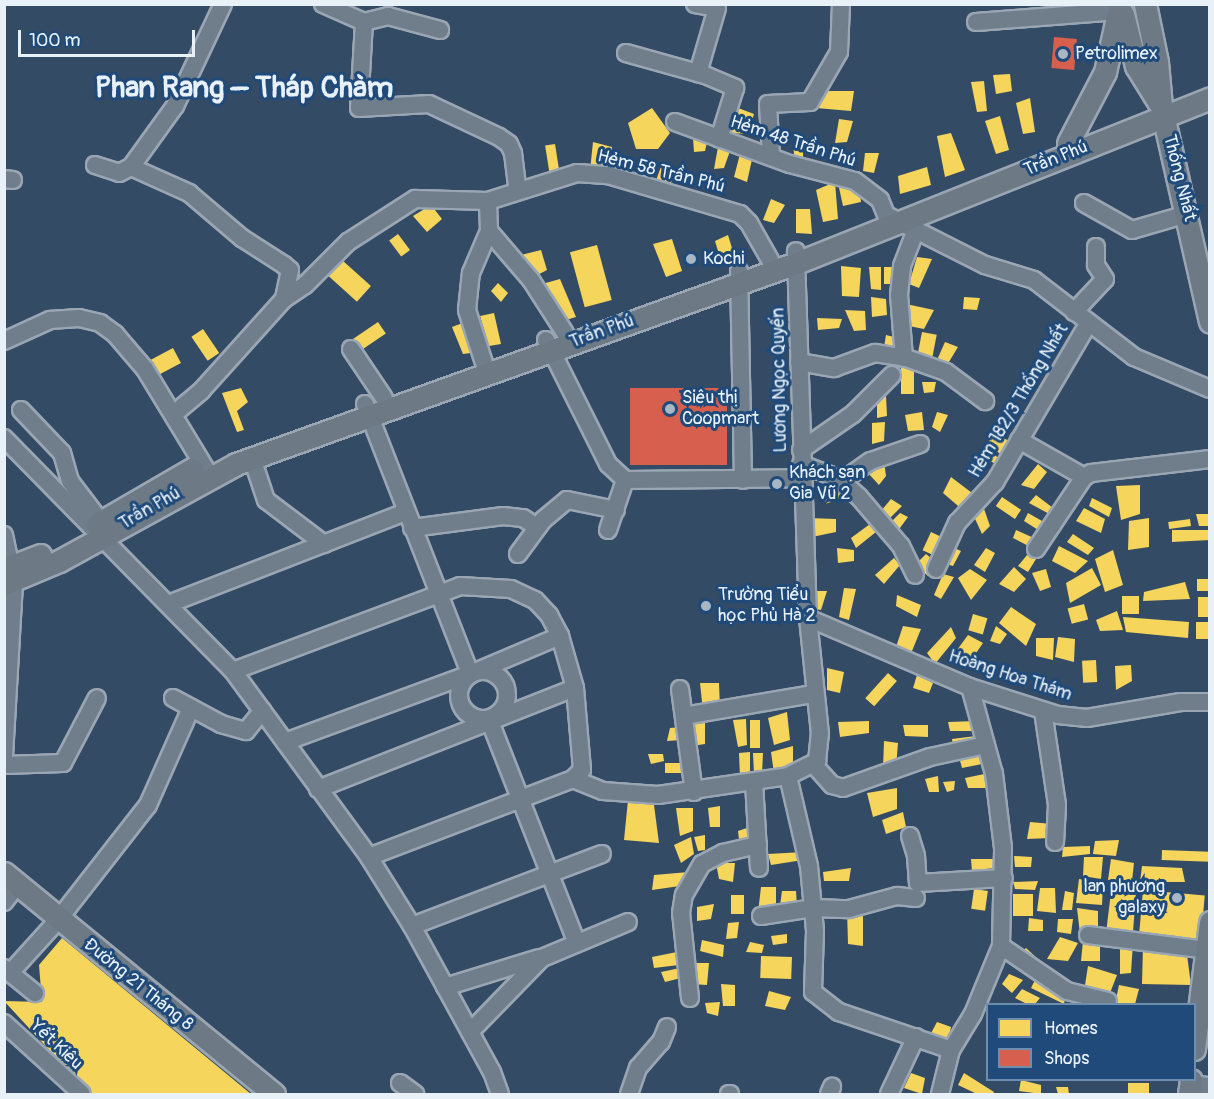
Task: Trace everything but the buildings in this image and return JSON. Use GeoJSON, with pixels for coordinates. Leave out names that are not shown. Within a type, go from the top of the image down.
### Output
{"type":"FeatureCollection","features":[{"type":"Feature","properties":{"kind":"main road","name":"Thống Nhất"},"geometry":{"type":"LineString","coordinates":[[1145,4],[1157,62],[1162,111],[1187,214],[1209,321]]}},
{"type":"Feature","properties":{"kind":"main road","name":"Thống Nhất"},"geometry":{"type":"LineString","coordinates":[[1120,7],[1132,57],[1162,111]]}},
{"type":"Feature","properties":{"kind":"main road"},"geometry":{"type":"LineString","coordinates":[[1068,143],[1105,72],[1120,7]]}},
{"type":"Feature","properties":{"kind":"main road","name":"Trần Phú"},"geometry":{"type":"LineString","coordinates":[[207,470],[252,458],[373,406],[554,341],[901,222],[1162,111],[1209,86]]}},
{"type":"Feature","properties":{"kind":"main road","name":"Trần Phú"},"geometry":{"type":"LineString","coordinates":[[901,222],[1068,143],[1162,111],[1209,98]]}},
{"type":"Feature","properties":{"kind":"main road","name":"Trần Phú"},"geometry":{"type":"LineString","coordinates":[[739,277],[770,260],[796,257]]}},
{"type":"Feature","properties":{"kind":"main road","name":"Trần Phú"},"geometry":{"type":"LineString","coordinates":[[9,576],[207,470],[484,363],[554,341]]}},
{"type":"Feature","properties":{"kind":"main road","name":"Đường 21 Tháng 8"},"geometry":{"type":"LineString","coordinates":[[11,879],[58,920],[274,1095]]}},
{"type":"Feature","properties":{"kind":"main road"},"geometry":{"type":"LineString","coordinates":[[1196,1039],[1209,922]]}},
{"type":"Feature","properties":{"kind":"street"},"geometry":{"type":"LineString","coordinates":[[95,165],[119,173],[131,167],[175,106],[223,4]]}},
{"type":"Feature","properties":{"kind":"street"},"geometry":{"type":"LineString","coordinates":[[323,4],[364,22],[388,16],[440,30]]}},
{"type":"Feature","properties":{"kind":"street"},"geometry":{"type":"LineString","coordinates":[[695,4],[717,8],[698,73]]}},
{"type":"Feature","properties":{"kind":"street"},"geometry":{"type":"LineString","coordinates":[[771,156],[768,104],[810,102],[839,52],[841,5]]}},
{"type":"Feature","properties":{"kind":"street"},"geometry":{"type":"LineString","coordinates":[[976,22],[1120,7]]}},
{"type":"Feature","properties":{"kind":"street"},"geometry":{"type":"LineString","coordinates":[[364,22],[359,108],[429,104],[504,140],[513,153],[518,191]]}},
{"type":"Feature","properties":{"kind":"street"},"geometry":{"type":"LineString","coordinates":[[627,52],[698,73],[735,88],[719,139]]}},
{"type":"Feature","properties":{"kind":"street","name":"Hẻm 48 Trần Phú"},"geometry":{"type":"LineString","coordinates":[[675,123],[771,156],[855,181],[880,200],[901,222]]}},
{"type":"Feature","properties":{"kind":"street"},"geometry":{"type":"LineString","coordinates":[[131,167],[189,193],[242,238],[290,270],[284,299]]}},
{"type":"Feature","properties":{"kind":"street","name":"Hẻm 58 Trần Phú"},"geometry":{"type":"LineString","coordinates":[[488,201],[577,173],[608,175],[740,214],[749,223],[770,260]]}},
{"type":"Feature","properties":{"kind":"street"},"geometry":{"type":"LineString","coordinates":[[175,413],[202,390],[284,299],[305,285],[348,242],[415,199],[488,201],[489,231],[471,273],[466,309],[484,363]]}},
{"type":"Feature","properties":{"kind":"street"},"geometry":{"type":"LineString","coordinates":[[1084,203],[1132,230],[1187,214]]}},
{"type":"Feature","properties":{"kind":"street"},"geometry":{"type":"LineString","coordinates":[[904,358],[900,286],[901,222],[985,265],[1034,280],[1088,324],[1152,367],[1209,389]]}},
{"type":"Feature","properties":{"kind":"street"},"geometry":{"type":"LineString","coordinates":[[489,231],[531,280],[554,341],[608,464],[625,480],[743,480],[801,464],[892,375]]}},
{"type":"Feature","properties":{"kind":"street"},"geometry":{"type":"LineString","coordinates":[[1074,312],[1105,279],[1096,265],[1096,247]]}},
{"type":"Feature","properties":{"kind":"street","name":"Lương Ngọc Quyến"},"geometry":{"type":"LineString","coordinates":[[796,257],[801,464],[808,618],[813,694],[820,734],[814,765]]}},
{"type":"Feature","properties":{"kind":"street"},"geometry":{"type":"LineString","coordinates":[[739,277],[743,480]]}},
{"type":"Feature","properties":{"kind":"street"},"geometry":{"type":"LineString","coordinates":[[4,340],[50,320],[79,318],[100,323],[128,347],[175,413],[207,470]]}},
{"type":"Feature","properties":{"kind":"street","name":"Hẻm 182/3 Thống Nhất"},"geometry":{"type":"LineString","coordinates":[[936,569],[957,523],[989,490],[1088,324]]}},
{"type":"Feature","properties":{"kind":"street"},"geometry":{"type":"LineString","coordinates":[[351,349],[373,406],[406,512],[470,674]]}},
{"type":"Feature","properties":{"kind":"street"},"geometry":{"type":"LineString","coordinates":[[799,362],[834,368],[875,353],[904,358],[946,372],[985,401]]}},
{"type":"Feature","properties":{"kind":"street"},"geometry":{"type":"LineString","coordinates":[[21,410],[62,453],[70,482],[99,528]]}},
{"type":"Feature","properties":{"kind":"street"},"geometry":{"type":"LineString","coordinates":[[4,438],[99,528],[233,671],[369,857],[412,926],[470,1032],[500,1095]]}},
{"type":"Feature","properties":{"kind":"street"},"geometry":{"type":"LineString","coordinates":[[1019,440],[1084,477]]}},
{"type":"Feature","properties":{"kind":"street"},"geometry":{"type":"LineString","coordinates":[[842,482],[871,461],[920,444]]}},
{"type":"Feature","properties":{"kind":"street"},"geometry":{"type":"LineString","coordinates":[[252,458],[266,500],[324,544]]}},
{"type":"Feature","properties":{"kind":"street"},"geometry":{"type":"LineString","coordinates":[[1036,549],[1084,477],[1105,469],[1209,459]]}},
{"type":"Feature","properties":{"kind":"street"},"geometry":{"type":"LineString","coordinates":[[801,464],[842,482],[901,546],[915,574]]}},
{"type":"Feature","properties":{"kind":"street"},"geometry":{"type":"LineString","coordinates":[[608,530],[625,480]]}},
{"type":"Feature","properties":{"kind":"street"},"geometry":{"type":"LineString","coordinates":[[518,554],[537,527],[567,500],[616,510]]}},
{"type":"Feature","properties":{"kind":"street"},"geometry":{"type":"LineString","coordinates":[[171,603],[406,512]]}},
{"type":"Feature","properties":{"kind":"street"},"geometry":{"type":"LineString","coordinates":[[412,528],[503,516],[523,518],[537,527]]}},
{"type":"Feature","properties":{"kind":"street"},"geometry":{"type":"LineString","coordinates":[[4,535],[9,576],[4,758]]}},
{"type":"Feature","properties":{"kind":"street"},"geometry":{"type":"LineString","coordinates":[[233,671],[439,593],[480,585],[512,589],[535,600],[549,615],[560,636],[575,688],[584,758],[582,770],[573,779],[369,857]]}},
{"type":"Feature","properties":{"kind":"street","name":"Hoàng Hoa Thám"},"geometry":{"type":"LineString","coordinates":[[808,618],[970,687],[1043,711],[1087,718],[1181,702],[1209,702]]}},
{"type":"Feature","properties":{"kind":"street"},"geometry":{"type":"LineString","coordinates":[[285,742],[470,674],[560,636]]}},
{"type":"Feature","properties":{"kind":"street"},"geometry":{"type":"LineString","coordinates":[[486,671],[505,686],[503,709],[489,718],[474,718],[459,701],[460,686],[470,674],[486,671]]}},
{"type":"Feature","properties":{"kind":"street"},"geometry":{"type":"LineString","coordinates":[[940,1095],[951,1050],[973,1014],[1001,946],[1004,878],[994,774],[970,687]]}},
{"type":"Feature","properties":{"kind":"street"},"geometry":{"type":"LineString","coordinates":[[318,789],[489,718],[575,688]]}},
{"type":"Feature","properties":{"kind":"street"},"geometry":{"type":"LineString","coordinates":[[680,689],[694,792]]}},
{"type":"Feature","properties":{"kind":"street"},"geometry":{"type":"LineString","coordinates":[[684,716],[813,694]]}},
{"type":"Feature","properties":{"kind":"street"},"geometry":{"type":"LineString","coordinates":[[4,765],[63,763],[97,698]]}},
{"type":"Feature","properties":{"kind":"street"},"geometry":{"type":"LineString","coordinates":[[173,698],[221,724],[246,731],[262,711]]}},
{"type":"Feature","properties":{"kind":"street"},"geometry":{"type":"LineString","coordinates":[[35,993],[7,971],[58,920],[148,804],[191,708]]}},
{"type":"Feature","properties":{"kind":"street"},"geometry":{"type":"LineString","coordinates":[[1043,711],[1057,804],[1055,842]]}},
{"type":"Feature","properties":{"kind":"street"},"geometry":{"type":"LineString","coordinates":[[489,718],[576,941]]}},
{"type":"Feature","properties":{"kind":"street"},"geometry":{"type":"LineString","coordinates":[[573,779],[603,791],[631,795],[694,792],[788,776],[814,765],[832,785],[843,788],[930,757],[986,746]]}},
{"type":"Feature","properties":{"kind":"street"},"geometry":{"type":"LineString","coordinates":[[788,776],[809,866],[814,908],[813,992],[817,998],[839,1012],[951,1050]]}},
{"type":"Feature","properties":{"kind":"street"},"geometry":{"type":"LineString","coordinates":[[754,782],[759,868]]}},
{"type":"Feature","properties":{"kind":"street"},"geometry":{"type":"LineString","coordinates":[[910,836],[916,856],[918,884],[1004,878]]}},
{"type":"Feature","properties":{"kind":"street"},"geometry":{"type":"LineString","coordinates":[[690,998],[681,913],[684,895],[702,864],[723,853],[758,845]]}},
{"type":"Feature","properties":{"kind":"street"},"geometry":{"type":"LineString","coordinates":[[412,926],[602,854]]}},
{"type":"Feature","properties":{"kind":"street"},"geometry":{"type":"LineString","coordinates":[[4,902],[11,879]]}},
{"type":"Feature","properties":{"kind":"street"},"geometry":{"type":"LineString","coordinates":[[761,916],[814,908],[849,909],[897,896],[916,898]]}},
{"type":"Feature","properties":{"kind":"street"},"geometry":{"type":"LineString","coordinates":[[445,987],[542,958],[576,941],[628,922]]}},
{"type":"Feature","properties":{"kind":"street"},"geometry":{"type":"LineString","coordinates":[[1088,935],[1206,950]]}},
{"type":"Feature","properties":{"kind":"street"},"geometry":{"type":"LineString","coordinates":[[1001,946],[1067,991],[1108,1001]]}},
{"type":"Feature","properties":{"kind":"street"},"geometry":{"type":"LineString","coordinates":[[470,1032],[542,958]]}},
{"type":"Feature","properties":{"kind":"street","name":"Yết Kiêu"},"geometry":{"type":"LineString","coordinates":[[4,1023],[82,1095]]}},
{"type":"Feature","properties":{"kind":"street"},"geometry":{"type":"LineString","coordinates":[[629,1095],[638,1068],[661,1042],[667,1027]]}},
{"type":"Feature","properties":{"kind":"street"},"geometry":{"type":"LineString","coordinates":[[890,1095],[916,1037]]}},
{"type":"Feature","properties":{"kind":"street"},"geometry":{"type":"LineString","coordinates":[[400,1083],[415,1095]]}},
{"type":"Feature","properties":{"kind":"place","name":"Petrolimex"},"geometry":{"type":"Point","coordinates":[1063,54]}},
{"type":"Feature","properties":{"kind":"place","name":"Kochi"},"geometry":{"type":"Point","coordinates":[691,259]}},
{"type":"Feature","properties":{"kind":"place","name":"Siêu thị Coopmart"},"geometry":{"type":"Point","coordinates":[670,409]}},
{"type":"Feature","properties":{"kind":"place","name":"Khách sạn Gia Vũ 2"},"geometry":{"type":"Point","coordinates":[777,484]}},
{"type":"Feature","properties":{"kind":"place","name":"Trường Tiểu học Phủ Hà 2"},"geometry":{"type":"Point","coordinates":[706,606]}},
{"type":"Feature","properties":{"kind":"place","name":"lan phương galaxy"},"geometry":{"type":"Point","coordinates":[1177,898]}},
{"type":"Feature","properties":{"kind":"district","name":"Phan Rang – Tháp Chàm"},"geometry":{"type":"Point","coordinates":[244,88]}}]}
